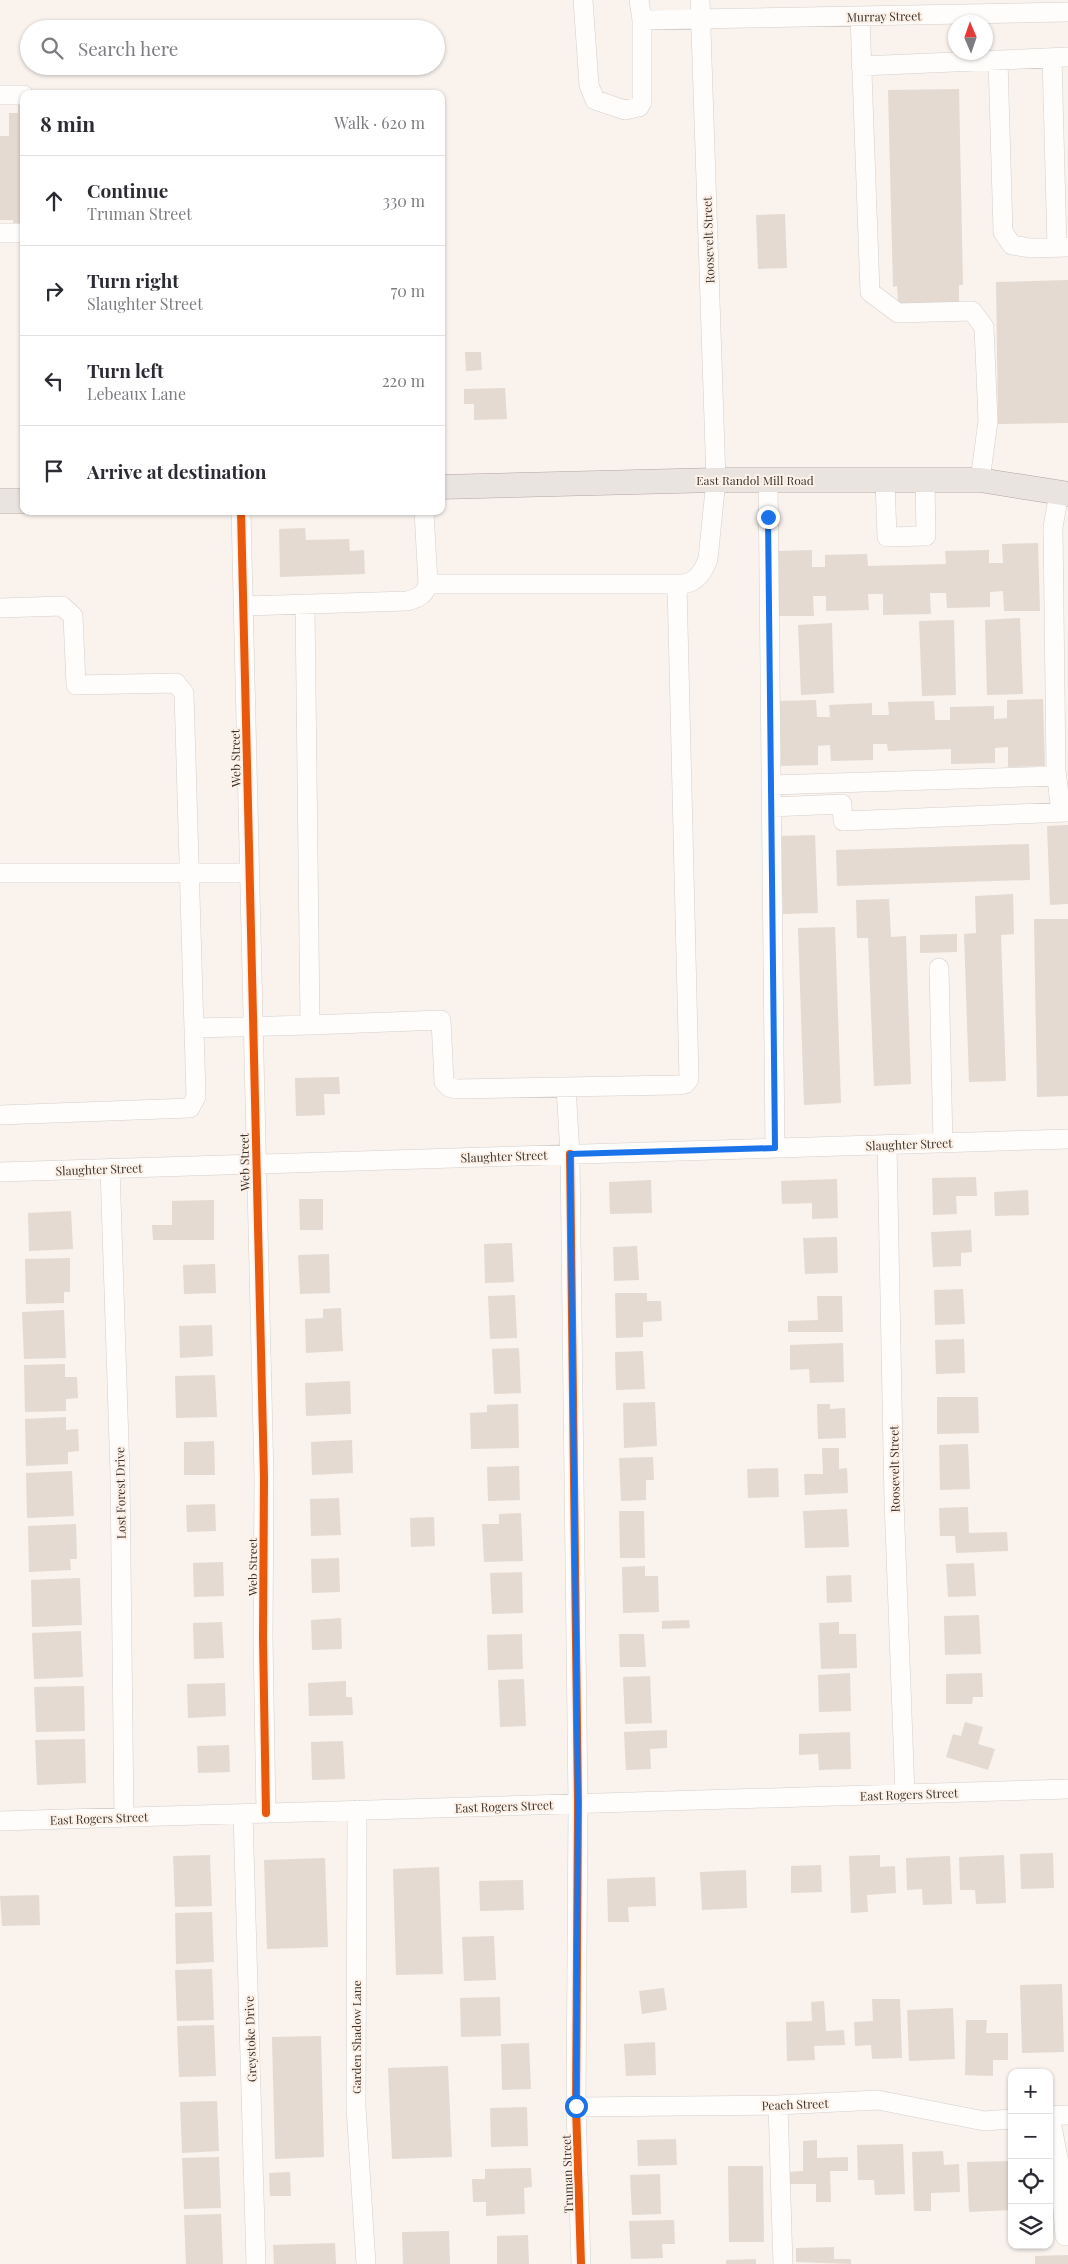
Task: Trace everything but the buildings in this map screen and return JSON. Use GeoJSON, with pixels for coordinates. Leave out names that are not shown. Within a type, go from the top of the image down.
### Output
{"type":"FeatureCollection","features":[{"type":"Feature","properties":{"kind":"main road","name":"East Randol Mill Road"},"geometry":{"type":"LineString","coordinates":[[445,487],[716,480],[980,480],[1063,493]]}},
{"type":"Feature","properties":{"kind":"main road"},"geometry":{"type":"LineString","coordinates":[[0,502],[20,501]]}},
{"type":"Feature","properties":{"kind":"street"},"geometry":{"type":"LineString","coordinates":[[582,0],[589,85],[595,100],[626,110],[639,107],[642,102],[642,20],[639,0]]}},
{"type":"Feature","properties":{"kind":"street","name":"Roosevelt Street"},"geometry":{"type":"LineString","coordinates":[[677,584],[690,583],[697,578],[708,560],[716,480],[700,0]]}},
{"type":"Feature","properties":{"kind":"street","name":"Murray Street"},"geometry":{"type":"LineString","coordinates":[[642,20],[860,17],[1017,7],[1068,12]]}},
{"type":"Feature","properties":{"kind":"street"},"geometry":{"type":"LineString","coordinates":[[860,17],[870,292],[898,313],[972,311],[984,327],[988,422],[980,480]]}},
{"type":"Feature","properties":{"kind":"street"},"geometry":{"type":"LineString","coordinates":[[861,66],[998,60],[1060,58],[1063,247],[1030,248],[1012,245],[1003,232],[998,60]]}},
{"type":"Feature","properties":{"kind":"street"},"geometry":{"type":"LineString","coordinates":[[0,95],[20,95]]}},
{"type":"Feature","properties":{"kind":"street"},"geometry":{"type":"LineString","coordinates":[[0,233],[20,233]]}},
{"type":"Feature","properties":{"kind":"street"},"geometry":{"type":"LineString","coordinates":[[768,480],[775,1148]]}},
{"type":"Feature","properties":{"kind":"street"},"geometry":{"type":"LineString","coordinates":[[885,480],[887,537],[926,536],[925,480]]}},
{"type":"Feature","properties":{"kind":"street"},"geometry":{"type":"LineString","coordinates":[[842,783],[843,821],[1065,812],[1057,776],[1054,610],[1054,527],[1063,493]]}},
{"type":"Feature","properties":{"kind":"street","name":"Web Street"},"geometry":{"type":"LineString","coordinates":[[241,515],[264,1478],[263,1638],[266,1813]]}},
{"type":"Feature","properties":{"kind":"street"},"geometry":{"type":"LineString","coordinates":[[243,606],[407,601],[419,598],[425,592],[428,584],[424,515]]}},
{"type":"Feature","properties":{"kind":"street"},"geometry":{"type":"LineString","coordinates":[[194,1028],[441,1020],[442,1073],[444,1082],[449,1087],[676,1085],[685,1084],[689,1079],[677,584],[428,584]]}},
{"type":"Feature","properties":{"kind":"street"},"geometry":{"type":"LineString","coordinates":[[305,605],[310,1025]]}},
{"type":"Feature","properties":{"kind":"street"},"geometry":{"type":"LineString","coordinates":[[0,608],[62,606],[73,616],[76,685],[176,683],[184,693],[196,1097],[190,1108],[0,1115]]}},
{"type":"Feature","properties":{"kind":"street"},"geometry":{"type":"LineString","coordinates":[[771,785],[1057,776]]}},
{"type":"Feature","properties":{"kind":"street"},"geometry":{"type":"LineString","coordinates":[[771,807],[842,804]]}},
{"type":"Feature","properties":{"kind":"street"},"geometry":{"type":"LineString","coordinates":[[0,873],[249,873]]}},
{"type":"Feature","properties":{"kind":"street"},"geometry":{"type":"LineString","coordinates":[[938,968],[943,1143]]}},
{"type":"Feature","properties":{"kind":"street","name":"Truman Street"},"geometry":{"type":"LineString","coordinates":[[566,1087],[570,1154],[578,1804],[576,2106],[581,2264]]}},
{"type":"Feature","properties":{"kind":"street","name":"Slaughter Street"},"geometry":{"type":"LineString","coordinates":[[0,1172],[1068,1139]]}},
{"type":"Feature","properties":{"kind":"street","name":"Roosevelt Street"},"geometry":{"type":"LineString","coordinates":[[887,1144],[894,1500],[905,1794]]}},
{"type":"Feature","properties":{"kind":"street","name":"Lost Forest Drive"},"geometry":{"type":"LineString","coordinates":[[110,1168],[120,1474],[124,1818]]}},
{"type":"Feature","properties":{"kind":"street","name":"East Rogers Street"},"geometry":{"type":"LineString","coordinates":[[0,1821],[1068,1789]]}},
{"type":"Feature","properties":{"kind":"street","name":"Garden Shadow Lane"},"geometry":{"type":"LineString","coordinates":[[357,1810],[356,2107],[366,2264]]}},
{"type":"Feature","properties":{"kind":"street","name":"Greystoke Drive"},"geometry":{"type":"LineString","coordinates":[[242,1814],[256,2264]]}},
{"type":"Feature","properties":{"kind":"street","name":"Peach Street"},"geometry":{"type":"LineString","coordinates":[[576,2106],[778,2105],[878,2100],[984,2121],[1008,2119]]}},
{"type":"Feature","properties":{"kind":"street"},"geometry":{"type":"LineString","coordinates":[[778,2105],[783,2264]]}},
{"type":"Feature","properties":{"kind":"street"},"geometry":{"type":"LineString","coordinates":[[1053,2116],[1068,2115]]}},
{"type":"Feature","properties":{"kind":"street"},"geometry":{"type":"LineString","coordinates":[[1053,2135],[1059,2163],[1065,2236],[1068,2236]]}},
{"type":"Feature","properties":{"kind":"cycle path"},"geometry":{"type":"LineString","coordinates":[[241,515],[264,1478],[263,1638],[266,1813]]}},
{"type":"Feature","properties":{"kind":"cycle path"},"geometry":{"type":"LineString","coordinates":[[570,1154],[578,1804],[576,2107],[581,2264]]}},
{"type":"Feature","properties":{"kind":"route"},"geometry":{"type":"LineString","coordinates":[[576,2106],[578,1804],[570,1154],[775,1148],[768,517]]}}]}
